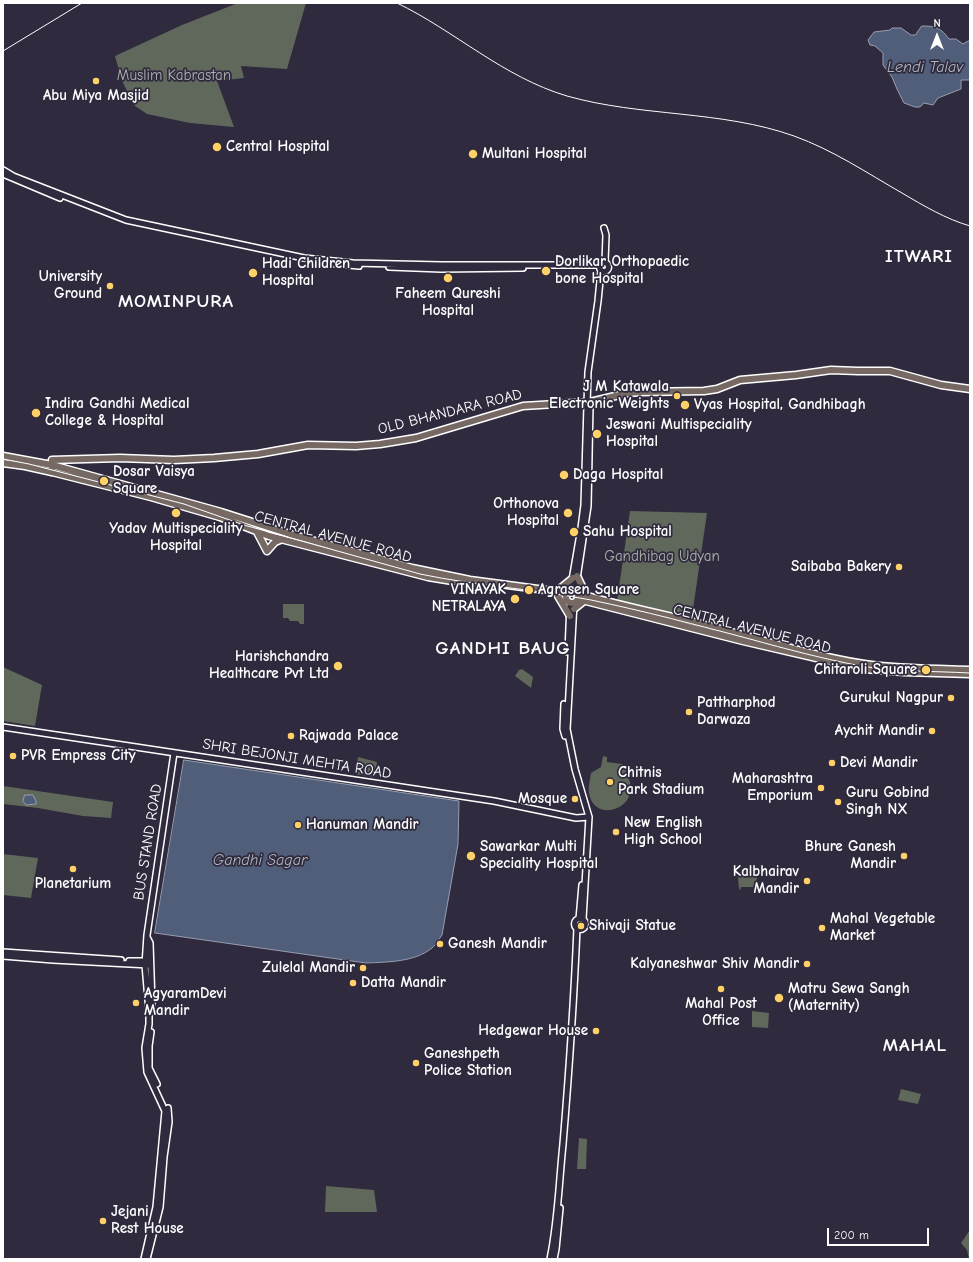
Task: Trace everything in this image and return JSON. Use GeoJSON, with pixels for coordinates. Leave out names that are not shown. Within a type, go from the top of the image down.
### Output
{"type":"FeatureCollection","features":[{"type":"Feature","properties":{"kind":"main road"},"geometry":{"type":"LineString","coordinates":[[3,170],[38,187]]}},
{"type":"Feature","properties":{"kind":"main road"},"geometry":{"type":"LineString","coordinates":[[3,174],[126,220],[304,258],[353,263],[602,266]]}},
{"type":"Feature","properties":{"kind":"main road"},"geometry":{"type":"LineString","coordinates":[[581,919],[588,818],[564,729],[575,598],[575,577],[584,505],[590,374],[602,280],[602,266],[606,235],[604,231]]}},
{"type":"Feature","properties":{"kind":"main road","name":"OLD BHANDARA ROAD"},"geometry":{"type":"LineString","coordinates":[[52,462],[120,458],[174,460],[258,454],[308,445],[356,446],[380,444],[416,438],[523,406],[588,402],[628,393],[640,392],[704,391],[717,389],[740,380],[831,370],[890,371],[941,385],[970,389]]}},
{"type":"Feature","properties":{"kind":"main road"},"geometry":{"type":"LineString","coordinates":[[3,456],[52,462],[52,472]]}},
{"type":"Feature","properties":{"kind":"main road","name":"CENTRAL AVENUE ROAD"},"geometry":{"type":"LineString","coordinates":[[52,462],[290,534],[412,568],[470,580],[575,598],[701,627],[802,655],[864,669],[970,674]]}},
{"type":"Feature","properties":{"kind":"main road","name":"CENTRAL AVENUE ROAD"},"geometry":{"type":"LineString","coordinates":[[3,463],[52,472],[151,497],[220,517],[282,540],[438,579],[557,594]]}},
{"type":"Feature","properties":{"kind":"main road"},"geometry":{"type":"LineString","coordinates":[[257,532],[267,551],[275,542],[282,540]]}},
{"type":"Feature","properties":{"kind":"main road"},"geometry":{"type":"LineString","coordinates":[[570,616],[557,594],[575,577]]}},
{"type":"Feature","properties":{"kind":"main road"},"geometry":{"type":"LineString","coordinates":[[571,635],[570,616],[575,598],[575,577]]}},
{"type":"Feature","properties":{"kind":"main road"},"geometry":{"type":"LineString","coordinates":[[701,627],[858,663],[904,668],[970,670]]}},
{"type":"Feature","properties":{"kind":"main road","name":"SHRI BEJONJI MEHTA ROAD"},"geometry":{"type":"LineString","coordinates":[[3,727],[494,801],[576,818],[588,818]]}},
{"type":"Feature","properties":{"kind":"main road","name":"BUS STAND ROAD"},"geometry":{"type":"LineString","coordinates":[[147,963],[147,935],[174,752]]}},
{"type":"Feature","properties":{"kind":"main road"},"geometry":{"type":"LineString","coordinates":[[554,1259],[564,1172],[577,991],[578,929],[575,924],[576,920],[581,919]]}},
{"type":"Feature","properties":{"kind":"main road"},"geometry":{"type":"LineString","coordinates":[[578,929],[584,929],[586,926],[585,922],[581,919]]}},
{"type":"Feature","properties":{"kind":"main road"},"geometry":{"type":"LineString","coordinates":[[550,1259],[557,1210],[565,1119],[578,929]]}},
{"type":"Feature","properties":{"kind":"main road"},"geometry":{"type":"LineString","coordinates":[[3,952],[147,963]]}},
{"type":"Feature","properties":{"kind":"main road"},"geometry":{"type":"LineString","coordinates":[[3,956],[53,960],[147,963]]}},
{"type":"Feature","properties":{"kind":"main road"},"geometry":{"type":"LineString","coordinates":[[147,963],[150,1025],[149,1068],[168,1109],[169,1122],[164,1157],[160,1207],[147,1259]]}},
{"type":"Feature","properties":{"kind":"main road"},"geometry":{"type":"LineString","coordinates":[[144,1259],[156,1207],[165,1111],[147,1072],[145,1048],[150,1025]]}},
{"type":"Feature","properties":{"kind":"green space","name":"Muslim Kabrastan"},"geometry":{"type":"Polygon","coordinates":[[[238,3],[306,3],[287,69],[241,66],[244,78],[217,81],[234,127],[190,123],[147,114],[135,106],[122,81],[115,56],[182,25],[238,3]]]}},
{"type":"Feature","properties":{"kind":"green space","name":"Gandhibag Udyan"},"geometry":{"type":"Polygon","coordinates":[[[630,511],[707,513],[692,616],[617,601],[630,511]]]}},
{"type":"Feature","properties":{"kind":"green space"},"geometry":{"type":"Polygon","coordinates":[[[283,604],[304,604],[304,624],[300,624],[298,621],[290,621],[288,618],[283,618],[283,604]]]}},
{"type":"Feature","properties":{"kind":"green space"},"geometry":{"type":"Polygon","coordinates":[[[3,667],[42,685],[35,726],[3,721],[3,667]]]}},
{"type":"Feature","properties":{"kind":"green space"},"geometry":{"type":"Polygon","coordinates":[[[522,669],[533,677],[531,688],[515,676],[519,670],[522,669]]]}},
{"type":"Feature","properties":{"kind":"green space","name":"Chitnis Park Stadium"},"geometry":{"type":"Polygon","coordinates":[[[603,756],[607,757],[607,762],[623,765],[626,769],[631,786],[630,795],[625,803],[618,808],[610,810],[602,809],[595,805],[590,797],[589,791],[591,773],[601,767],[603,756]]]}},
{"type":"Feature","properties":{"kind":"green space"},"geometry":{"type":"Polygon","coordinates":[[[358,757],[377,762],[375,777],[355,774],[358,757]]]}},
{"type":"Feature","properties":{"kind":"green space"},"geometry":{"type":"Polygon","coordinates":[[[3,786],[113,802],[111,818],[83,816],[38,808],[3,804],[3,786]]]}},
{"type":"Feature","properties":{"kind":"green space"},"geometry":{"type":"Polygon","coordinates":[[[3,854],[38,858],[31,898],[3,895],[3,854]]]}},
{"type":"Feature","properties":{"kind":"green space"},"geometry":{"type":"Polygon","coordinates":[[[744,873],[746,875],[757,877],[756,887],[741,887],[740,890],[739,889],[738,877],[744,873]]]}},
{"type":"Feature","properties":{"kind":"green space"},"geometry":{"type":"Polygon","coordinates":[[[752,1011],[769,1013],[768,1028],[752,1027],[752,1011]]]}},
{"type":"Feature","properties":{"kind":"green space"},"geometry":{"type":"Polygon","coordinates":[[[901,1089],[921,1094],[918,1104],[898,1100],[901,1089]]]}},
{"type":"Feature","properties":{"kind":"green space"},"geometry":{"type":"Polygon","coordinates":[[[579,1138],[587,1139],[586,1169],[577,1169],[579,1138]]]}},
{"type":"Feature","properties":{"kind":"green space"},"geometry":{"type":"Polygon","coordinates":[[[326,1186],[374,1190],[377,1212],[325,1212],[326,1186]]]}},
{"type":"Feature","properties":{"kind":"green space"},"geometry":{"type":"Polygon","coordinates":[[[970,1230],[969,1259],[967,1250],[961,1243],[970,1230]]]}},
{"type":"Feature","properties":{"kind":"water","name":"Lendi Talav"},"geometry":{"type":"Polygon","coordinates":[[[922,26],[938,28],[949,39],[956,39],[963,44],[970,40],[970,80],[961,80],[961,89],[938,98],[933,105],[924,103],[920,107],[915,107],[904,103],[892,77],[883,65],[883,53],[875,46],[870,45],[868,40],[874,32],[890,30],[892,28],[901,28],[911,35],[915,35],[922,26]]]}},
{"type":"Feature","properties":{"kind":"water","name":"Gandhi Sagar"},"geometry":{"type":"Polygon","coordinates":[[[184,760],[459,801],[458,844],[442,935],[436,944],[425,953],[409,959],[392,962],[366,963],[155,933],[184,760]]]}},
{"type":"Feature","properties":{"kind":"water"},"geometry":{"type":"Polygon","coordinates":[[[25,795],[33,795],[36,804],[26,805],[23,801],[25,795]]]}},
{"type":"Feature","properties":{"kind":"railway"},"geometry":{"type":"LineString","coordinates":[[3,51],[82,3]]}},
{"type":"Feature","properties":{"kind":"railway"},"geometry":{"type":"LineString","coordinates":[[397,3],[418,14],[500,66],[544,88],[595,103],[710,117],[766,128],[794,136],[836,155],[935,212],[970,226]]}},
{"type":"Feature","properties":{"kind":"railway"},"geometry":{"type":"LineString","coordinates":[[3,459],[29,464],[184,504],[244,525],[420,574],[463,582],[591,600],[670,618],[805,654],[861,666],[902,670],[970,673]]}},
{"type":"Feature","properties":{"kind":"place","name":"Abu Miya Masjid"},"geometry":{"type":"Point","coordinates":[96,81]}},
{"type":"Feature","properties":{"kind":"place","name":"Central Hospital"},"geometry":{"type":"Point","coordinates":[217,147]}},
{"type":"Feature","properties":{"kind":"place","name":"Multani Hospital"},"geometry":{"type":"Point","coordinates":[473,154]}},
{"type":"Feature","properties":{"kind":"place","name":"Dorlikar Orthopaedic bone Hospital"},"geometry":{"type":"Point","coordinates":[546,271]}},
{"type":"Feature","properties":{"kind":"place","name":"Hadi Children Hospital"},"geometry":{"type":"Point","coordinates":[253,273]}},
{"type":"Feature","properties":{"kind":"place","name":"Faheem Qureshi Hospital"},"geometry":{"type":"Point","coordinates":[448,278]}},
{"type":"Feature","properties":{"kind":"place","name":"University Ground"},"geometry":{"type":"Point","coordinates":[110,286]}},
{"type":"Feature","properties":{"kind":"place","name":"J M Katawala Electronic Weights"},"geometry":{"type":"Point","coordinates":[677,396]}},
{"type":"Feature","properties":{"kind":"place","name":"Vyas Hospital, Gandhibagh"},"geometry":{"type":"Point","coordinates":[685,405]}},
{"type":"Feature","properties":{"kind":"place","name":"Indira Gandhi Medical College & Hospital"},"geometry":{"type":"Point","coordinates":[36,413]}},
{"type":"Feature","properties":{"kind":"place","name":"Jeswani Multispeciality Hospital"},"geometry":{"type":"Point","coordinates":[597,434]}},
{"type":"Feature","properties":{"kind":"place","name":"Daga Hospital"},"geometry":{"type":"Point","coordinates":[564,475]}},
{"type":"Feature","properties":{"kind":"place","name":"Dosar Vaisya Square"},"geometry":{"type":"Point","coordinates":[104,481]}},
{"type":"Feature","properties":{"kind":"place","name":"Yadav Multispeciality Hospital"},"geometry":{"type":"Point","coordinates":[176,513]}},
{"type":"Feature","properties":{"kind":"place","name":"Orthonova Hospital"},"geometry":{"type":"Point","coordinates":[568,513]}},
{"type":"Feature","properties":{"kind":"place","name":"Sahu Hospital"},"geometry":{"type":"Point","coordinates":[574,532]}},
{"type":"Feature","properties":{"kind":"place","name":"Saibaba Bakery"},"geometry":{"type":"Point","coordinates":[899,567]}},
{"type":"Feature","properties":{"kind":"place","name":"Agrasen Square"},"geometry":{"type":"Point","coordinates":[529,590]}},
{"type":"Feature","properties":{"kind":"place","name":"VINAYAK NETRALAYA"},"geometry":{"type":"Point","coordinates":[515,599]}},
{"type":"Feature","properties":{"kind":"place","name":"Harishchandra Healthcare Pvt Ltd"},"geometry":{"type":"Point","coordinates":[338,666]}},
{"type":"Feature","properties":{"kind":"place","name":"Chitaroli Square"},"geometry":{"type":"Point","coordinates":[926,670]}},
{"type":"Feature","properties":{"kind":"place","name":"Gurukul Nagpur"},"geometry":{"type":"Point","coordinates":[951,698]}},
{"type":"Feature","properties":{"kind":"place","name":"Pattharphod Darwaza"},"geometry":{"type":"Point","coordinates":[689,712]}},
{"type":"Feature","properties":{"kind":"place","name":"Aychit Mandir"},"geometry":{"type":"Point","coordinates":[932,731]}},
{"type":"Feature","properties":{"kind":"place","name":"Rajwada Palace"},"geometry":{"type":"Point","coordinates":[291,736]}},
{"type":"Feature","properties":{"kind":"place","name":"PVR Empress City"},"geometry":{"type":"Point","coordinates":[13,756]}},
{"type":"Feature","properties":{"kind":"place","name":"Devi Mandir"},"geometry":{"type":"Point","coordinates":[832,763]}},
{"type":"Feature","properties":{"kind":"place","name":"Chitnis Park Stadium"},"geometry":{"type":"Point","coordinates":[610,782]}},
{"type":"Feature","properties":{"kind":"place","name":"Maharashtra Emporium"},"geometry":{"type":"Point","coordinates":[821,788]}},
{"type":"Feature","properties":{"kind":"place","name":"Mosque"},"geometry":{"type":"Point","coordinates":[575,799]}},
{"type":"Feature","properties":{"kind":"place","name":"Guru Gobind Singh NX"},"geometry":{"type":"Point","coordinates":[838,802]}},
{"type":"Feature","properties":{"kind":"place","name":"Hanuman Mandir"},"geometry":{"type":"Point","coordinates":[298,825]}},
{"type":"Feature","properties":{"kind":"place","name":"New English High School"},"geometry":{"type":"Point","coordinates":[616,832]}},
{"type":"Feature","properties":{"kind":"place","name":"Sawarkar Multi Speciality Hospital"},"geometry":{"type":"Point","coordinates":[471,856]}},
{"type":"Feature","properties":{"kind":"place","name":"Bhure Ganesh Mandir"},"geometry":{"type":"Point","coordinates":[904,856]}},
{"type":"Feature","properties":{"kind":"place","name":"Planetarium"},"geometry":{"type":"Point","coordinates":[73,869]}},
{"type":"Feature","properties":{"kind":"place","name":"Kalbhairav Mandir"},"geometry":{"type":"Point","coordinates":[807,881]}},
{"type":"Feature","properties":{"kind":"place","name":"Shivaji Statue"},"geometry":{"type":"Point","coordinates":[581,926]}},
{"type":"Feature","properties":{"kind":"place","name":"Mahal Vegetable Market"},"geometry":{"type":"Point","coordinates":[822,928]}},
{"type":"Feature","properties":{"kind":"place","name":"Ganesh Mandir"},"geometry":{"type":"Point","coordinates":[440,944]}},
{"type":"Feature","properties":{"kind":"place","name":"Kalyaneshwar Shiv Mandir"},"geometry":{"type":"Point","coordinates":[807,964]}},
{"type":"Feature","properties":{"kind":"place","name":"Zulelal Mandir"},"geometry":{"type":"Point","coordinates":[363,968]}},
{"type":"Feature","properties":{"kind":"place","name":"Datta Mandir"},"geometry":{"type":"Point","coordinates":[353,983]}},
{"type":"Feature","properties":{"kind":"place","name":"Mahal Post Office"},"geometry":{"type":"Point","coordinates":[721,989]}},
{"type":"Feature","properties":{"kind":"place","name":"Matru Sewa Sangh (Maternity)"},"geometry":{"type":"Point","coordinates":[779,998]}},
{"type":"Feature","properties":{"kind":"place","name":"AgyaramDevi Mandir"},"geometry":{"type":"Point","coordinates":[136,1003]}},
{"type":"Feature","properties":{"kind":"place","name":"Hedgewar House"},"geometry":{"type":"Point","coordinates":[596,1031]}},
{"type":"Feature","properties":{"kind":"place","name":"Ganeshpeth Police Station"},"geometry":{"type":"Point","coordinates":[416,1063]}},
{"type":"Feature","properties":{"kind":"place","name":"Jejani Rest House"},"geometry":{"type":"Point","coordinates":[103,1221]}},
{"type":"Feature","properties":{"kind":"district","name":"ITWARI"},"geometry":{"type":"Point","coordinates":[919,257]}},
{"type":"Feature","properties":{"kind":"district","name":"MOMINPURA"},"geometry":{"type":"Point","coordinates":[176,302]}},
{"type":"Feature","properties":{"kind":"district","name":"GANDHI BAUG"},"geometry":{"type":"Point","coordinates":[503,649]}},
{"type":"Feature","properties":{"kind":"district","name":"MAHAL"},"geometry":{"type":"Point","coordinates":[915,1046]}}]}
